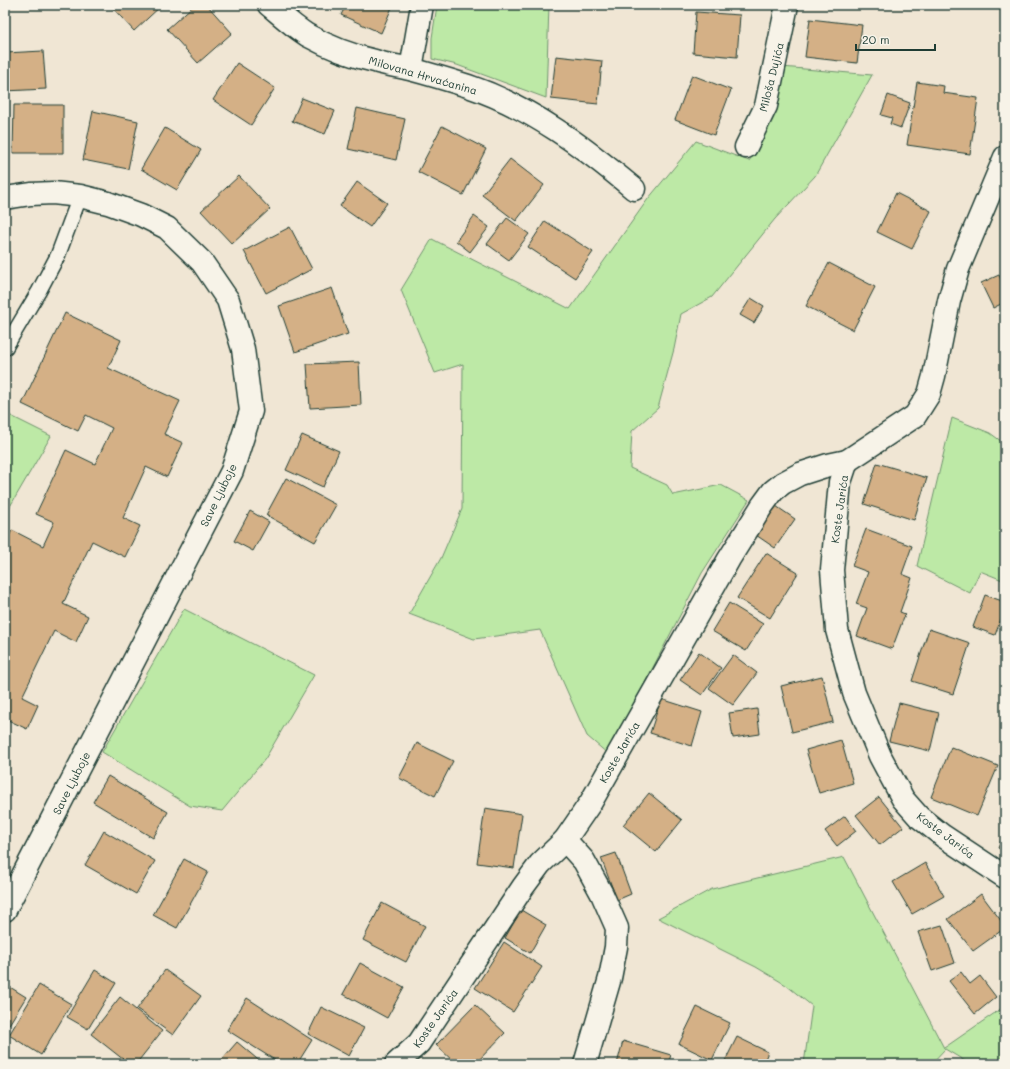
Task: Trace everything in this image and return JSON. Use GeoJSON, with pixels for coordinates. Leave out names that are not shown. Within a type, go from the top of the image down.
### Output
{"type":"FeatureCollection","features":[{"type":"Feature","properties":{"kind":"street","name":"Milovana Hrvaćanina"},"geometry":{"type":"LineString","coordinates":[[269,5],[307,35],[336,48],[374,61],[411,69],[469,86],[517,106],[543,120],[565,135],[605,164],[634,189]]}},
{"type":"Feature","properties":{"kind":"street"},"geometry":{"type":"LineString","coordinates":[[411,69],[422,5]]}},
{"type":"Feature","properties":{"kind":"street","name":"Miloša Dujića"},"geometry":{"type":"LineString","coordinates":[[746,147],[766,106],[787,5]]}},
{"type":"Feature","properties":{"kind":"street","name":"Koste Jarića"},"geometry":{"type":"LineString","coordinates":[[396,1064],[419,1043],[523,887],[540,864],[565,840],[591,802],[729,559],[773,491],[783,483],[800,474],[828,465],[847,461],[915,416],[929,394],[934,376],[948,301],[958,269],[1005,156]]}},
{"type":"Feature","properties":{"kind":"street","name":"Save Ljuboje"},"geometry":{"type":"LineString","coordinates":[[5,198],[31,194],[53,193],[80,196],[108,202],[141,215],[167,228],[202,262],[228,300],[243,349],[251,411],[232,471],[5,910]]}},
{"type":"Feature","properties":{"kind":"street","name":"Koste Jarića"},"geometry":{"type":"LineString","coordinates":[[847,461],[840,482],[832,570],[837,630],[854,693],[880,756],[903,799],[919,817],[1005,877]]}},
{"type":"Feature","properties":{"kind":"street"},"geometry":{"type":"LineString","coordinates":[[565,840],[584,861],[602,894],[617,928],[616,947],[610,978],[585,1064]]}},
{"type":"Feature","properties":{"kind":"lane"},"geometry":{"type":"LineString","coordinates":[[5,348],[39,291],[58,255],[80,196]]}},
{"type":"Feature","properties":{"kind":"green space"},"geometry":{"type":"Polygon","coordinates":[[[437,5],[549,5],[546,98],[457,65],[432,59],[432,38],[437,5]]]}},
{"type":"Feature","properties":{"kind":"green space"},"geometry":{"type":"Polygon","coordinates":[[[782,67],[872,75],[815,176],[775,219],[712,297],[681,314],[674,349],[658,408],[632,431],[630,468],[667,485],[673,495],[721,485],[749,500],[702,573],[608,754],[587,736],[540,630],[474,639],[409,614],[441,558],[462,509],[463,364],[435,373],[401,290],[432,239],[570,309],[648,199],[696,141],[749,161],[761,143],[774,110],[782,67]]]}},
{"type":"Feature","properties":{"kind":"green space"},"geometry":{"type":"Polygon","coordinates":[[[5,413],[51,436],[5,515],[5,413]]]}},
{"type":"Feature","properties":{"kind":"green space"},"geometry":{"type":"Polygon","coordinates":[[[952,418],[990,433],[1005,444],[1005,581],[980,571],[970,593],[917,566],[952,418]]]}},
{"type":"Feature","properties":{"kind":"green space"},"geometry":{"type":"Polygon","coordinates":[[[184,609],[314,675],[265,759],[222,811],[190,806],[102,752],[184,609]]]}},
{"type":"Feature","properties":{"kind":"green space"},"geometry":{"type":"Polygon","coordinates":[[[844,857],[944,1048],[1005,1006],[1005,1064],[970,1064],[945,1049],[931,1064],[804,1064],[812,1006],[786,985],[756,967],[658,918],[712,889],[844,857]]]}},
{"type":"Feature","properties":{"kind":"building"},"geometry":{"type":"Polygon","coordinates":[[[110,5],[162,5],[134,31],[110,5]]]}},
{"type":"Feature","properties":{"kind":"building"},"geometry":{"type":"Polygon","coordinates":[[[194,5],[207,5],[232,33],[198,63],[167,29],[194,5]]]}},
{"type":"Feature","properties":{"kind":"building"},"geometry":{"type":"Polygon","coordinates":[[[346,5],[393,5],[381,33],[341,15],[346,5]]]}},
{"type":"Feature","properties":{"kind":"building"},"geometry":{"type":"Polygon","coordinates":[[[696,12],[740,15],[737,57],[693,53],[696,12]]]}},
{"type":"Feature","properties":{"kind":"building"},"geometry":{"type":"Polygon","coordinates":[[[810,19],[862,25],[857,63],[805,57],[810,19]]]}},
{"type":"Feature","properties":{"kind":"building"},"geometry":{"type":"Polygon","coordinates":[[[43,51],[46,89],[5,91],[5,53],[43,51]]]}},
{"type":"Feature","properties":{"kind":"building"},"geometry":{"type":"Polygon","coordinates":[[[556,56],[602,61],[598,104],[551,99],[556,56]]]}},
{"type":"Feature","properties":{"kind":"building"},"geometry":{"type":"Polygon","coordinates":[[[237,63],[275,88],[251,125],[213,100],[237,63]]]}},
{"type":"Feature","properties":{"kind":"building"},"geometry":{"type":"Polygon","coordinates":[[[692,75],[731,90],[714,135],[675,120],[692,75]]]}},
{"type":"Feature","properties":{"kind":"building"},"geometry":{"type":"Polygon","coordinates":[[[917,82],[944,86],[943,93],[978,98],[970,154],[907,145],[917,82]]]}},
{"type":"Feature","properties":{"kind":"building"},"geometry":{"type":"Polygon","coordinates":[[[888,95],[910,103],[901,128],[890,124],[892,118],[881,115],[888,95]]]}},
{"type":"Feature","properties":{"kind":"building"},"geometry":{"type":"Polygon","coordinates":[[[302,98],[335,111],[325,134],[292,121],[302,98]]]}},
{"type":"Feature","properties":{"kind":"building"},"geometry":{"type":"Polygon","coordinates":[[[14,105],[63,105],[63,153],[13,153],[14,105]]]}},
{"type":"Feature","properties":{"kind":"building"},"geometry":{"type":"Polygon","coordinates":[[[357,108],[405,119],[396,160],[348,149],[357,108]]]}},
{"type":"Feature","properties":{"kind":"building"},"geometry":{"type":"Polygon","coordinates":[[[93,111],[138,121],[128,169],[83,160],[93,111]]]}},
{"type":"Feature","properties":{"kind":"building"},"geometry":{"type":"Polygon","coordinates":[[[442,126],[486,149],[463,195],[418,172],[442,126]]]}},
{"type":"Feature","properties":{"kind":"building"},"geometry":{"type":"Polygon","coordinates":[[[165,128],[201,150],[177,190],[141,169],[165,128]]]}},
{"type":"Feature","properties":{"kind":"building"},"geometry":{"type":"Polygon","coordinates":[[[510,159],[544,185],[516,221],[482,195],[510,159]]]}},
{"type":"Feature","properties":{"kind":"building"},"geometry":{"type":"Polygon","coordinates":[[[239,176],[270,209],[232,244],[201,211],[239,176]]]}},
{"type":"Feature","properties":{"kind":"building"},"geometry":{"type":"Polygon","coordinates":[[[357,182],[387,203],[370,227],[340,206],[357,182]]]}},
{"type":"Feature","properties":{"kind":"building"},"geometry":{"type":"Polygon","coordinates":[[[896,193],[931,211],[912,249],[877,232],[896,193]]]}},
{"type":"Feature","properties":{"kind":"building"},"geometry":{"type":"Polygon","coordinates":[[[474,216],[489,227],[470,252],[456,241],[474,216]]]}},
{"type":"Feature","properties":{"kind":"building"},"geometry":{"type":"Polygon","coordinates":[[[507,218],[529,234],[509,260],[487,244],[507,218]]]}},
{"type":"Feature","properties":{"kind":"building"},"geometry":{"type":"Polygon","coordinates":[[[545,221],[593,252],[575,278],[528,247],[545,221]]]}},
{"type":"Feature","properties":{"kind":"building"},"geometry":{"type":"Polygon","coordinates":[[[290,227],[312,269],[266,293],[244,251],[290,227]]]}},
{"type":"Feature","properties":{"kind":"building"},"geometry":{"type":"Polygon","coordinates":[[[829,263],[875,287],[853,330],[806,306],[829,263]]]}},
{"type":"Feature","properties":{"kind":"building"},"geometry":{"type":"Polygon","coordinates":[[[999,275],[1005,288],[1005,302],[993,308],[981,283],[999,275]]]}},
{"type":"Feature","properties":{"kind":"building"},"geometry":{"type":"Polygon","coordinates":[[[332,288],[348,334],[295,352],[279,306],[332,288]]]}},
{"type":"Feature","properties":{"kind":"building"},"geometry":{"type":"Polygon","coordinates":[[[751,298],[764,306],[754,323],[740,315],[751,298]]]}},
{"type":"Feature","properties":{"kind":"building"},"geometry":{"type":"Polygon","coordinates":[[[65,313],[121,340],[108,368],[180,401],[164,434],[183,443],[167,477],[146,467],[123,518],[140,526],[125,557],[92,541],[63,604],[88,616],[76,642],[54,631],[22,697],[38,705],[27,729],[8,720],[5,727],[5,544],[12,530],[43,546],[54,522],[36,514],[66,450],[95,464],[112,428],[86,415],[78,431],[22,404],[65,313]]]}},
{"type":"Feature","properties":{"kind":"building"},"geometry":{"type":"Polygon","coordinates":[[[359,362],[361,405],[310,408],[307,364],[359,362]]]}},
{"type":"Feature","properties":{"kind":"building"},"geometry":{"type":"Polygon","coordinates":[[[302,435],[339,451],[323,487],[286,470],[302,435]]]}},
{"type":"Feature","properties":{"kind":"building"},"geometry":{"type":"Polygon","coordinates":[[[877,463],[927,478],[914,520],[864,504],[877,463]]]}},
{"type":"Feature","properties":{"kind":"building"},"geometry":{"type":"Polygon","coordinates":[[[286,478],[336,505],[315,542],[266,515],[286,478]]]}},
{"type":"Feature","properties":{"kind":"building"},"geometry":{"type":"Polygon","coordinates":[[[773,504],[795,519],[775,548],[753,533],[773,504]]]}},
{"type":"Feature","properties":{"kind":"building"},"geometry":{"type":"Polygon","coordinates":[[[250,511],[269,522],[253,551],[234,541],[250,511]]]}},
{"type":"Feature","properties":{"kind":"building"},"geometry":{"type":"Polygon","coordinates":[[[866,529],[912,546],[902,574],[912,578],[900,612],[905,614],[892,649],[857,636],[867,608],[856,604],[868,572],[852,566],[866,529]]]}},
{"type":"Feature","properties":{"kind":"building"},"geometry":{"type":"Polygon","coordinates":[[[766,553],[798,573],[770,618],[737,598],[766,553]]]}},
{"type":"Feature","properties":{"kind":"building"},"geometry":{"type":"Polygon","coordinates":[[[985,595],[1005,602],[1005,609],[995,635],[973,627],[985,595]]]}},
{"type":"Feature","properties":{"kind":"building"},"geometry":{"type":"Polygon","coordinates":[[[729,603],[763,624],[746,651],[712,631],[729,603]]]}},
{"type":"Feature","properties":{"kind":"building"},"geometry":{"type":"Polygon","coordinates":[[[929,629],[970,643],[953,694],[912,681],[929,629]]]}},
{"type":"Feature","properties":{"kind":"building"},"geometry":{"type":"Polygon","coordinates":[[[699,652],[721,668],[702,695],[680,680],[699,652]]]}},
{"type":"Feature","properties":{"kind":"building"},"geometry":{"type":"Polygon","coordinates":[[[733,655],[757,673],[733,705],[709,688],[733,655]]]}},
{"type":"Feature","properties":{"kind":"building"},"geometry":{"type":"Polygon","coordinates":[[[822,676],[833,722],[792,732],[781,686],[822,676]]]}},
{"type":"Feature","properties":{"kind":"building"},"geometry":{"type":"Polygon","coordinates":[[[661,699],[702,712],[692,746],[650,733],[661,699]]]}},
{"type":"Feature","properties":{"kind":"building"},"geometry":{"type":"Polygon","coordinates":[[[899,703],[939,713],[930,751],[889,741],[899,703]]]}},
{"type":"Feature","properties":{"kind":"building"},"geometry":{"type":"Polygon","coordinates":[[[757,709],[760,734],[733,738],[729,713],[757,709]]]}},
{"type":"Feature","properties":{"kind":"building"},"geometry":{"type":"Polygon","coordinates":[[[841,740],[853,783],[819,793],[806,750],[841,740]]]}},
{"type":"Feature","properties":{"kind":"building"},"geometry":{"type":"Polygon","coordinates":[[[417,743],[453,761],[435,796],[399,778],[417,743]]]}},
{"type":"Feature","properties":{"kind":"building"},"geometry":{"type":"Polygon","coordinates":[[[951,747],[998,766],[977,816],[931,797],[951,747]]]}},
{"type":"Feature","properties":{"kind":"building"},"geometry":{"type":"Polygon","coordinates":[[[108,776],[168,812],[153,838],[93,802],[108,776]]]}},
{"type":"Feature","properties":{"kind":"building"},"geometry":{"type":"Polygon","coordinates":[[[649,793],[682,820],[656,852],[623,825],[649,793]]]}},
{"type":"Feature","properties":{"kind":"building"},"geometry":{"type":"Polygon","coordinates":[[[879,797],[903,827],[880,845],[856,815],[879,797]]]}},
{"type":"Feature","properties":{"kind":"building"},"geometry":{"type":"Polygon","coordinates":[[[485,808],[522,814],[514,868],[477,863],[485,808]]]}},
{"type":"Feature","properties":{"kind":"building"},"geometry":{"type":"Polygon","coordinates":[[[845,816],[856,831],[837,846],[825,831],[845,816]]]}},
{"type":"Feature","properties":{"kind":"building"},"geometry":{"type":"Polygon","coordinates":[[[104,831],[155,861],[136,894],[85,865],[104,831]]]}},
{"type":"Feature","properties":{"kind":"building"},"geometry":{"type":"Polygon","coordinates":[[[1005,831],[1005,851],[998,848],[1005,831]]]}},
{"type":"Feature","properties":{"kind":"building"},"geometry":{"type":"Polygon","coordinates":[[[616,853],[631,894],[617,900],[601,858],[616,853]]]}},
{"type":"Feature","properties":{"kind":"building"},"geometry":{"type":"Polygon","coordinates":[[[184,859],[208,872],[177,928],[153,915],[184,859]]]}},
{"type":"Feature","properties":{"kind":"building"},"geometry":{"type":"Polygon","coordinates":[[[925,863],[944,896],[912,914],[893,882],[925,863]]]}},
{"type":"Feature","properties":{"kind":"building"},"geometry":{"type":"Polygon","coordinates":[[[981,894],[1005,928],[973,951],[948,919],[981,894]]]}},
{"type":"Feature","properties":{"kind":"building"},"geometry":{"type":"Polygon","coordinates":[[[382,903],[425,926],[406,962],[363,940],[382,903]]]}},
{"type":"Feature","properties":{"kind":"building"},"geometry":{"type":"Polygon","coordinates":[[[521,910],[546,925],[530,953],[505,938],[521,910]]]}},
{"type":"Feature","properties":{"kind":"building"},"geometry":{"type":"Polygon","coordinates":[[[942,925],[955,963],[932,971],[918,932],[942,925]]]}},
{"type":"Feature","properties":{"kind":"building"},"geometry":{"type":"Polygon","coordinates":[[[504,942],[542,967],[513,1012],[475,988],[504,942]]]}},
{"type":"Feature","properties":{"kind":"building"},"geometry":{"type":"Polygon","coordinates":[[[360,963],[404,987],[387,1018],[343,994],[360,963]]]}},
{"type":"Feature","properties":{"kind":"building"},"geometry":{"type":"Polygon","coordinates":[[[95,970],[116,983],[88,1029],[67,1017],[95,970]]]}},
{"type":"Feature","properties":{"kind":"building"},"geometry":{"type":"Polygon","coordinates":[[[165,970],[201,996],[173,1035],[137,1009],[165,970]]]}},
{"type":"Feature","properties":{"kind":"building"},"geometry":{"type":"Polygon","coordinates":[[[961,972],[970,984],[980,976],[996,997],[975,1014],[949,981],[961,972]]]}},
{"type":"Feature","properties":{"kind":"building"},"geometry":{"type":"Polygon","coordinates":[[[5,984],[26,997],[5,1031],[5,984]]]}},
{"type":"Feature","properties":{"kind":"building"},"geometry":{"type":"Polygon","coordinates":[[[39,985],[71,1004],[41,1055],[9,1035],[39,985]]]}},
{"type":"Feature","properties":{"kind":"building"},"geometry":{"type":"Polygon","coordinates":[[[120,997],[162,1031],[136,1064],[129,1064],[91,1034],[120,997]]]}},
{"type":"Feature","properties":{"kind":"building"},"geometry":{"type":"Polygon","coordinates":[[[247,998],[312,1040],[297,1064],[281,1064],[227,1030],[247,998]]]}},
{"type":"Feature","properties":{"kind":"building"},"geometry":{"type":"Polygon","coordinates":[[[475,1005],[505,1033],[475,1064],[456,1064],[436,1045],[475,1005]]]}},
{"type":"Feature","properties":{"kind":"building"},"geometry":{"type":"Polygon","coordinates":[[[321,1007],[364,1028],[349,1056],[308,1034],[321,1007]]]}},
{"type":"Feature","properties":{"kind":"building"},"geometry":{"type":"Polygon","coordinates":[[[697,1007],[730,1023],[712,1060],[679,1044],[697,1007]]]}},
{"type":"Feature","properties":{"kind":"building"},"geometry":{"type":"Polygon","coordinates":[[[737,1037],[768,1052],[763,1064],[724,1063],[737,1037]]]}},
{"type":"Feature","properties":{"kind":"building"},"geometry":{"type":"Polygon","coordinates":[[[623,1041],[671,1055],[668,1064],[617,1064],[623,1041]]]}},
{"type":"Feature","properties":{"kind":"building"},"geometry":{"type":"Polygon","coordinates":[[[237,1042],[263,1064],[218,1064],[237,1042]]]}}]}
